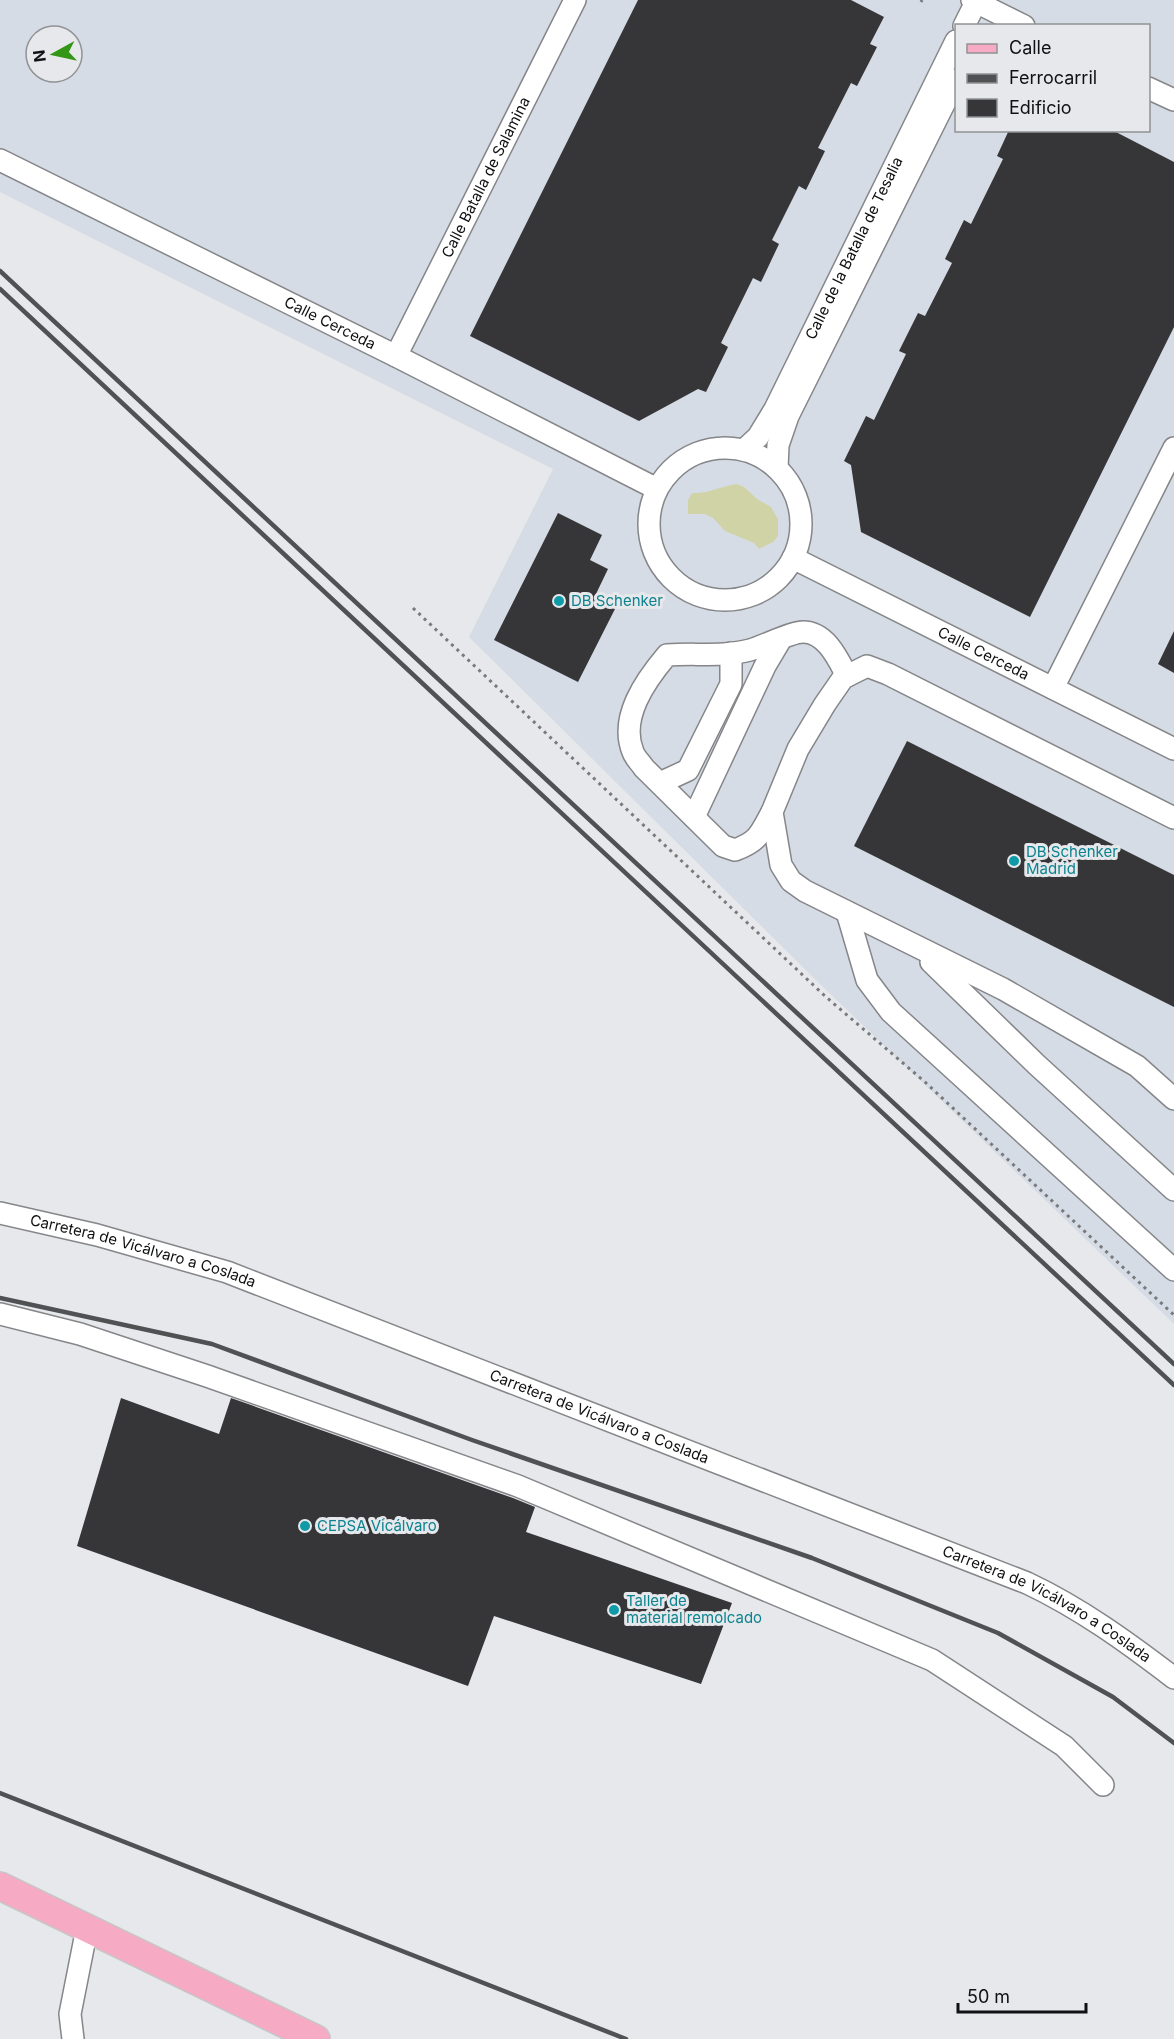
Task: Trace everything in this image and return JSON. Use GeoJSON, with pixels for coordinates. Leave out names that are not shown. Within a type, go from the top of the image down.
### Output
{"type":"FeatureCollection","features":[{"type":"Feature","properties":{"kind":"main road"},"geometry":{"type":"LineString","coordinates":[[0,1887],[316,2039]]}},
{"type":"Feature","properties":{"kind":"street","name":"Calle Batalla de Salamina"},"geometry":{"type":"LineString","coordinates":[[396,356],[575,0]]}},
{"type":"Feature","properties":{"kind":"street"},"geometry":{"type":"LineString","coordinates":[[966,24],[983,6],[1020,24]]}},
{"type":"Feature","properties":{"kind":"street","name":"Calle de la Batalla de Tesalia"},"geometry":{"type":"LineString","coordinates":[[744,450],[758,437],[775,410],[955,45]]}},
{"type":"Feature","properties":{"kind":"street","name":"Calle de la Batalla de Tesalia"},"geometry":{"type":"LineString","coordinates":[[777,468],[778,445],[788,416],[955,84]]}},
{"type":"Feature","properties":{"kind":"street"},"geometry":{"type":"LineString","coordinates":[[1150,88],[1174,100]]}},
{"type":"Feature","properties":{"kind":"street","name":"Calle Cerceda"},"geometry":{"type":"LineString","coordinates":[[0,160],[396,356],[657,489]]}},
{"type":"Feature","properties":{"kind":"street"},"geometry":{"type":"LineString","coordinates":[[718,448],[744,450],[756,454],[777,468],[788,480],[800,510],[800,535],[793,558],[785,572],[760,592],[729,601],[698,596],[683,589],[671,579],[654,552],[649,536],[648,520],[657,489],[672,468],[693,454],[718,448]]}},
{"type":"Feature","properties":{"kind":"street"},"geometry":{"type":"LineString","coordinates":[[1053,688],[1174,448]]}},
{"type":"Feature","properties":{"kind":"street","name":"Calle Cerceda"},"geometry":{"type":"LineString","coordinates":[[793,558],[1174,749]]}},
{"type":"Feature","properties":{"kind":"street"},"geometry":{"type":"LineString","coordinates":[[847,676],[831,647],[816,636],[803,632],[749,650],[720,655],[667,655],[649,679],[628,723],[634,754],[723,846],[735,850],[749,845],[758,838],[772,812],[798,749],[825,704],[843,678],[847,676],[867,666],[888,674],[1174,818]]}},
{"type":"Feature","properties":{"kind":"street"},"geometry":{"type":"LineString","coordinates":[[694,817],[765,666],[781,639]]}},
{"type":"Feature","properties":{"kind":"street"},"geometry":{"type":"LineString","coordinates":[[660,783],[688,770],[732,684],[731,653]]}},
{"type":"Feature","properties":{"kind":"street"},"geometry":{"type":"LineString","coordinates":[[772,812],[779,858],[791,881],[805,891],[1003,989],[1137,1065],[1174,1099]]}},
{"type":"Feature","properties":{"kind":"street"},"geometry":{"type":"LineString","coordinates":[[847,912],[867,980],[891,1012],[1174,1270]]}},
{"type":"Feature","properties":{"kind":"street"},"geometry":{"type":"LineString","coordinates":[[913,945],[955,982],[1037,1065],[1174,1190]]}},
{"type":"Feature","properties":{"kind":"street","name":"Carretera de Vicálvaro a Coslada"},"geometry":{"type":"LineString","coordinates":[[0,1213],[97,1235],[227,1272],[1027,1583],[1060,1598],[1132,1646],[1174,1678]]}},
{"type":"Feature","properties":{"kind":"street"},"geometry":{"type":"LineString","coordinates":[[0,1314],[80,1334],[207,1376],[518,1486],[932,1660],[1064,1746],[1103,1785]]}},
{"type":"Feature","properties":{"kind":"street"},"geometry":{"type":"LineString","coordinates":[[73,2039],[70,2014],[87,1929]]}},
{"type":"Feature","properties":{"kind":"path"},"geometry":{"type":"LineString","coordinates":[[412,608],[826,997],[924,1082],[1174,1315]]}},
{"type":"Feature","properties":{"kind":"shaded area"},"geometry":{"type":"Polygon","coordinates":[[[0,0],[1174,0],[1174,1324],[823,987],[469,637],[553,469],[0,192],[0,0]]]}},
{"type":"Feature","properties":{"kind":"green space"},"geometry":{"type":"Polygon","coordinates":[[[737,484],[771,507],[778,519],[778,536],[773,542],[759,549],[754,543],[725,531],[713,518],[705,514],[688,514],[688,500],[692,493],[737,484]]]}},
{"type":"Feature","properties":{"kind":"building"},"geometry":{"type":"Polygon","coordinates":[[[638,0],[851,0],[884,17],[870,44],[877,47],[857,86],[851,83],[818,148],[825,151],[806,190],[799,186],[772,240],[779,244],[761,282],[753,278],[721,343],[728,347],[706,392],[698,389],[639,421],[470,336],[638,0]]]}},
{"type":"Feature","properties":{"kind":"building"},"geometry":{"type":"Polygon","coordinates":[[[1008,132],[1116,132],[1174,162],[1174,327],[1030,617],[861,532],[851,465],[844,461],[866,416],[874,420],[906,354],[899,351],[918,313],[925,316],[952,263],[945,259],[964,220],[971,224],[1003,159],[997,156],[1008,132]]]}},
{"type":"Feature","properties":{"kind":"building","name":"DB Schenker"},"geometry":{"type":"Polygon","coordinates":[[[558,513],[602,535],[590,560],[608,569],[595,596],[616,607],[578,682],[494,640],[558,513]]]}},
{"type":"Feature","properties":{"kind":"building"},"geometry":{"type":"Polygon","coordinates":[[[1174,631],[1174,673],[1158,664],[1174,631]]]}},
{"type":"Feature","properties":{"kind":"building","name":"DB Schenker Madrid"},"geometry":{"type":"Polygon","coordinates":[[[907,741],[1174,875],[1174,1007],[854,846],[907,741]]]}},
{"type":"Feature","properties":{"kind":"building","name":"CEPSA Vicálvaro"},"geometry":{"type":"Polygon","coordinates":[[[121,1398],[219,1434],[231,1398],[535,1507],[526,1532],[732,1603],[701,1684],[494,1616],[468,1686],[77,1546],[121,1398]]]}},
{"type":"Feature","properties":{"kind":"railway"},"geometry":{"type":"LineString","coordinates":[[0,271],[1174,1364]]}},
{"type":"Feature","properties":{"kind":"railway"},"geometry":{"type":"LineString","coordinates":[[0,289],[1174,1385]]}},
{"type":"Feature","properties":{"kind":"railway"},"geometry":{"type":"LineString","coordinates":[[0,1298],[212,1344],[472,1440],[812,1558],[998,1633],[1113,1697],[1174,1743]]}},
{"type":"Feature","properties":{"kind":"railway"},"geometry":{"type":"LineString","coordinates":[[0,1793],[626,2039]]}},
{"type":"Feature","properties":{"kind":"place","name":"DB Schenker"},"geometry":{"type":"Point","coordinates":[559,601]}},
{"type":"Feature","properties":{"kind":"place","name":"DB Schenker Madrid"},"geometry":{"type":"Point","coordinates":[1014,861]}},
{"type":"Feature","properties":{"kind":"place","name":"CEPSA Vicálvaro"},"geometry":{"type":"Point","coordinates":[305,1526]}},
{"type":"Feature","properties":{"kind":"place","name":"Taller de material remolcado"},"geometry":{"type":"Point","coordinates":[614,1610]}}]}
